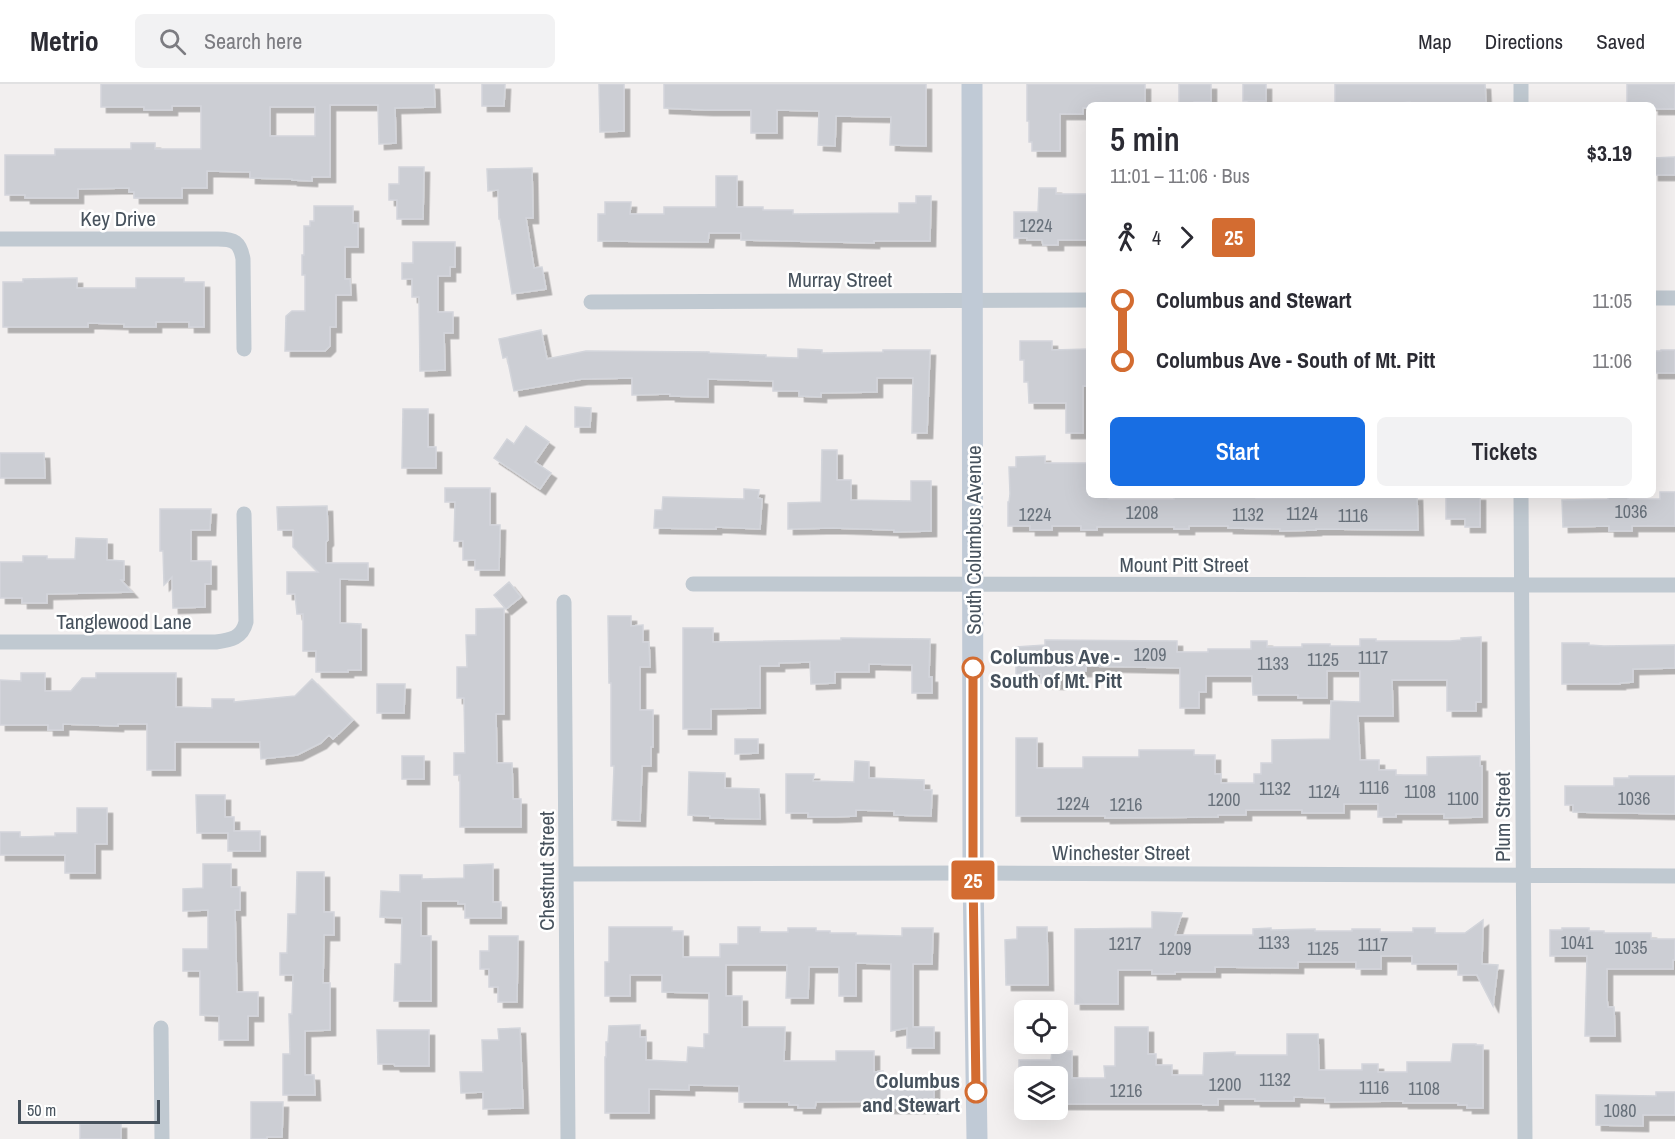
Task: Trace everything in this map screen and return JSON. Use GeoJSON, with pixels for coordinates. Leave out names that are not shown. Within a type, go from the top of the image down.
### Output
{"type":"FeatureCollection","features":[{"type":"Feature","properties":{"kind":"main road","name":"South Columbus Avenue"},"geometry":{"type":"LineString","coordinates":[[972,84],[973,873],[977,1139]]}},
{"type":"Feature","properties":{"kind":"street"},"geometry":{"type":"LineString","coordinates":[[1521,84],[1521,102]]}},
{"type":"Feature","properties":{"kind":"street","name":"Key Drive"},"geometry":{"type":"LineString","coordinates":[[0,239],[227,239],[236,242],[242,250],[243,259],[244,349]]}},
{"type":"Feature","properties":{"kind":"street"},"geometry":{"type":"LineString","coordinates":[[1656,298],[1675,298]]}},
{"type":"Feature","properties":{"kind":"street","name":"Murray Street"},"geometry":{"type":"LineString","coordinates":[[591,302],[1086,300]]}},
{"type":"Feature","properties":{"kind":"street","name":"Plum Street"},"geometry":{"type":"LineString","coordinates":[[1521,498],[1525,1139]]}},
{"type":"Feature","properties":{"kind":"street","name":"Tanglewood Lane"},"geometry":{"type":"LineString","coordinates":[[0,642],[216,642],[237,637],[244,630],[246,611],[244,514]]}},
{"type":"Feature","properties":{"kind":"street","name":"Mount Pitt Street"},"geometry":{"type":"LineString","coordinates":[[693,584],[1675,585]]}},
{"type":"Feature","properties":{"kind":"street","name":"Chestnut Street"},"geometry":{"type":"LineString","coordinates":[[564,602],[568,1139]]}},
{"type":"Feature","properties":{"kind":"street","name":"Winchester Street"},"geometry":{"type":"LineString","coordinates":[[567,874],[1675,876]]}},
{"type":"Feature","properties":{"kind":"street"},"geometry":{"type":"LineString","coordinates":[[161,1028],[162,1139]]}},
{"type":"Feature","properties":{"kind":"building"},"geometry":{"type":"Polygon","coordinates":[[[101,84],[434,84],[435,107],[395,108],[396,143],[379,144],[378,105],[330,105],[330,177],[312,177],[312,181],[250,178],[250,172],[207,171],[207,188],[182,188],[182,198],[134,198],[134,192],[129,192],[129,188],[78,189],[78,198],[25,198],[25,195],[5,195],[5,155],[55,155],[55,149],[131,149],[131,143],[155,143],[155,149],[201,149],[201,106],[172,106],[172,110],[144,110],[144,107],[101,107],[101,84]],[[270,107],[270,136],[315,136],[315,107],[270,107]]]}},
{"type":"Feature","properties":{"kind":"building"},"geometry":{"type":"Polygon","coordinates":[[[482,84],[505,84],[504,106],[482,106],[482,84]]]}},
{"type":"Feature","properties":{"kind":"building"},"geometry":{"type":"Polygon","coordinates":[[[599,84],[624,84],[624,131],[600,132],[599,84]]]}},
{"type":"Feature","properties":{"kind":"building"},"geometry":{"type":"Polygon","coordinates":[[[664,84],[926,84],[926,146],[890,145],[891,117],[836,116],[835,146],[818,145],[819,111],[777,110],[777,133],[751,133],[751,110],[664,108],[664,84]]]}},
{"type":"Feature","properties":{"kind":"building"},"geometry":{"type":"Polygon","coordinates":[[[1027,84],[1145,84],[1145,102],[1086,102],[1083,114],[1060,114],[1060,151],[1032,151],[1032,142],[1029,142],[1029,121],[1027,121],[1027,84]]]}},
{"type":"Feature","properties":{"kind":"building"},"geometry":{"type":"Polygon","coordinates":[[[1179,84],[1211,84],[1211,102],[1179,102],[1179,84]]]}},
{"type":"Feature","properties":{"kind":"building"},"geometry":{"type":"Polygon","coordinates":[[[1243,84],[1266,84],[1266,101],[1243,101],[1243,84]]]}},
{"type":"Feature","properties":{"kind":"building"},"geometry":{"type":"Polygon","coordinates":[[[1335,84],[1485,84],[1486,102],[1335,102],[1335,84]]]}},
{"type":"Feature","properties":{"kind":"building"},"geometry":{"type":"Polygon","coordinates":[[[1627,84],[1675,84],[1675,109],[1656,109],[1656,102],[1627,102],[1627,84]]]}},
{"type":"Feature","properties":{"kind":"building"},"geometry":{"type":"Polygon","coordinates":[[[1675,157],[1675,175],[1656,175],[1656,158],[1675,157]]]}},
{"type":"Feature","properties":{"kind":"building"},"geometry":{"type":"Polygon","coordinates":[[[399,167],[424,167],[423,219],[397,219],[397,200],[389,200],[389,184],[399,184],[399,167]]]}},
{"type":"Feature","properties":{"kind":"building"},"geometry":{"type":"Polygon","coordinates":[[[532,168],[533,218],[526,218],[534,268],[542,267],[546,289],[512,294],[499,219],[498,190],[488,191],[487,169],[532,168]]]}},
{"type":"Feature","properties":{"kind":"building"},"geometry":{"type":"Polygon","coordinates":[[[716,176],[737,176],[737,207],[793,210],[793,214],[899,213],[899,203],[916,203],[916,196],[931,196],[930,241],[874,241],[874,243],[741,240],[741,233],[709,233],[708,242],[598,241],[598,214],[605,214],[605,202],[631,202],[630,214],[664,214],[664,207],[716,207],[716,176]]]}},
{"type":"Feature","properties":{"kind":"building"},"geometry":{"type":"Polygon","coordinates":[[[1039,188],[1056,188],[1056,194],[1086,194],[1086,240],[1058,240],[1058,245],[1043,245],[1042,240],[1014,238],[1014,212],[1038,212],[1039,188]]]}},
{"type":"Feature","properties":{"kind":"building"},"geometry":{"type":"Polygon","coordinates":[[[314,206],[353,206],[353,223],[358,223],[358,247],[345,247],[345,279],[350,279],[351,295],[336,295],[336,327],[330,327],[330,346],[325,351],[285,351],[286,316],[292,311],[305,311],[305,275],[302,275],[304,226],[310,226],[310,221],[314,221],[314,206]]]}},
{"type":"Feature","properties":{"kind":"building"},"geometry":{"type":"Polygon","coordinates":[[[413,242],[455,242],[455,267],[450,267],[450,276],[438,276],[438,312],[453,312],[453,333],[444,333],[445,370],[420,371],[419,297],[412,297],[412,279],[402,279],[402,263],[413,263],[413,242]]]}},
{"type":"Feature","properties":{"kind":"building"},"geometry":{"type":"Polygon","coordinates":[[[77,278],[77,288],[136,288],[136,278],[184,278],[184,282],[204,282],[204,327],[189,327],[189,322],[156,322],[156,327],[124,327],[124,324],[88,323],[88,327],[3,327],[3,282],[23,282],[23,279],[77,278]]]}},
{"type":"Feature","properties":{"kind":"building"},"geometry":{"type":"Polygon","coordinates":[[[541,330],[547,359],[586,351],[709,352],[798,358],[798,349],[822,350],[822,353],[930,350],[927,433],[912,433],[913,378],[877,378],[877,392],[821,393],[821,397],[799,396],[799,391],[773,391],[773,381],[708,379],[708,397],[670,396],[670,394],[632,395],[632,378],[582,379],[514,391],[507,357],[503,358],[499,339],[541,330]]]}},
{"type":"Feature","properties":{"kind":"building"},"geometry":{"type":"Polygon","coordinates":[[[1020,341],[1052,341],[1052,350],[1086,349],[1083,433],[1066,433],[1066,403],[1029,403],[1028,382],[1024,382],[1024,360],[1020,360],[1020,341]]]}},
{"type":"Feature","properties":{"kind":"building"},"geometry":{"type":"Polygon","coordinates":[[[1675,350],[1675,373],[1656,373],[1656,351],[1675,350]]]}},
{"type":"Feature","properties":{"kind":"building"},"geometry":{"type":"Polygon","coordinates":[[[575,407],[591,408],[590,427],[575,427],[575,407]]]}},
{"type":"Feature","properties":{"kind":"building"},"geometry":{"type":"Polygon","coordinates":[[[403,409],[428,409],[428,447],[436,447],[436,468],[402,468],[403,409]]]}},
{"type":"Feature","properties":{"kind":"building"},"geometry":{"type":"Polygon","coordinates":[[[526,426],[549,442],[535,462],[551,473],[540,489],[494,458],[507,439],[514,444],[526,426]]]}},
{"type":"Feature","properties":{"kind":"building"},"geometry":{"type":"Polygon","coordinates":[[[822,450],[837,450],[837,480],[851,480],[851,500],[911,501],[911,481],[931,481],[931,531],[788,529],[788,503],[821,502],[822,450]]]}},
{"type":"Feature","properties":{"kind":"building"},"geometry":{"type":"Polygon","coordinates":[[[0,453],[44,453],[45,478],[0,478],[0,453]]]}},
{"type":"Feature","properties":{"kind":"building"},"geometry":{"type":"Polygon","coordinates":[[[1045,456],[1045,463],[1086,463],[1086,498],[1417,498],[1418,530],[1280,531],[1280,529],[1228,528],[1228,526],[1189,526],[1189,529],[1097,527],[1097,530],[1081,530],[1081,526],[1052,526],[1052,530],[1030,530],[1030,526],[1008,526],[1009,467],[1016,467],[1016,457],[1045,456]]]}},
{"type":"Feature","properties":{"kind":"building"},"geometry":{"type":"Polygon","coordinates":[[[445,488],[490,488],[490,525],[500,525],[499,570],[475,570],[475,560],[463,560],[463,541],[454,541],[455,502],[445,502],[445,488]]]}},
{"type":"Feature","properties":{"kind":"building"},"geometry":{"type":"Polygon","coordinates":[[[744,489],[759,490],[758,498],[762,499],[760,529],[654,528],[655,510],[662,510],[663,497],[744,499],[744,489]]]}},
{"type":"Feature","properties":{"kind":"building"},"geometry":{"type":"Polygon","coordinates":[[[1660,492],[1675,492],[1675,526],[1632,526],[1632,531],[1609,531],[1609,526],[1563,527],[1562,500],[1660,499],[1660,492]]]}},
{"type":"Feature","properties":{"kind":"building"},"geometry":{"type":"Polygon","coordinates":[[[1446,498],[1480,498],[1480,527],[1465,527],[1465,519],[1446,519],[1446,498]]]}},
{"type":"Feature","properties":{"kind":"building"},"geometry":{"type":"Polygon","coordinates":[[[327,506],[326,563],[368,563],[368,580],[340,579],[340,623],[361,624],[361,670],[316,672],[316,651],[303,651],[303,614],[297,614],[295,594],[287,594],[287,572],[318,572],[293,547],[293,530],[278,530],[277,507],[327,506]]]}},
{"type":"Feature","properties":{"kind":"building"},"geometry":{"type":"Polygon","coordinates":[[[160,509],[211,509],[210,530],[191,530],[191,561],[211,561],[211,584],[205,584],[205,607],[173,608],[172,577],[164,585],[163,551],[160,551],[160,509]]]}},
{"type":"Feature","properties":{"kind":"building"},"geometry":{"type":"Polygon","coordinates":[[[76,538],[107,539],[107,560],[124,561],[124,580],[121,580],[132,592],[47,594],[47,603],[22,603],[22,598],[0,598],[0,562],[23,562],[23,556],[75,559],[76,538]]]}},
{"type":"Feature","properties":{"kind":"building"},"geometry":{"type":"Polygon","coordinates":[[[509,582],[521,597],[506,609],[494,595],[509,582]]]}},
{"type":"Feature","properties":{"kind":"building"},"geometry":{"type":"Polygon","coordinates":[[[504,608],[504,714],[496,714],[497,763],[512,763],[513,799],[521,799],[521,827],[460,827],[460,775],[454,775],[454,753],[465,753],[464,698],[457,698],[457,667],[467,667],[466,635],[476,635],[476,609],[504,608]]]}},
{"type":"Feature","properties":{"kind":"building"},"geometry":{"type":"Polygon","coordinates":[[[608,616],[631,616],[631,626],[643,625],[643,642],[649,642],[650,667],[640,667],[640,710],[653,710],[653,747],[651,747],[651,766],[642,766],[640,821],[612,820],[614,766],[611,766],[608,616]]]}},
{"type":"Feature","properties":{"kind":"building"},"geometry":{"type":"Polygon","coordinates":[[[683,628],[713,628],[713,642],[841,640],[841,638],[930,639],[929,677],[932,677],[932,693],[912,693],[912,665],[869,664],[869,672],[835,672],[835,683],[811,684],[810,662],[779,663],[779,666],[760,666],[760,708],[711,709],[711,729],[683,729],[683,628]]]}},
{"type":"Feature","properties":{"kind":"building"},"geometry":{"type":"Polygon","coordinates":[[[1481,637],[1481,702],[1476,702],[1476,711],[1447,711],[1447,680],[1392,680],[1393,716],[1358,716],[1360,760],[1379,760],[1379,770],[1396,770],[1396,775],[1427,775],[1427,757],[1480,756],[1482,817],[1444,818],[1444,814],[1396,814],[1396,817],[1378,817],[1378,804],[1344,804],[1344,813],[1246,810],[1246,815],[1218,815],[1218,817],[1016,816],[1016,738],[1037,738],[1037,768],[1083,768],[1083,757],[1139,757],[1139,750],[1194,750],[1194,755],[1215,755],[1215,774],[1221,774],[1221,783],[1254,783],[1254,774],[1261,774],[1261,763],[1272,763],[1272,740],[1330,739],[1331,701],[1360,702],[1360,671],[1327,671],[1327,698],[1298,698],[1298,695],[1253,695],[1252,676],[1206,676],[1206,692],[1199,692],[1199,708],[1180,708],[1180,668],[1086,666],[1086,671],[1060,671],[1060,684],[1041,683],[1041,674],[1016,674],[1016,647],[1045,645],[1045,640],[1177,641],[1177,652],[1208,652],[1208,649],[1251,649],[1251,641],[1267,641],[1267,647],[1302,647],[1302,644],[1360,646],[1360,639],[1450,641],[1481,637]]]}},
{"type":"Feature","properties":{"kind":"building"},"geometry":{"type":"Polygon","coordinates":[[[1562,643],[1589,643],[1589,645],[1604,646],[1675,645],[1675,668],[1633,669],[1633,682],[1620,684],[1562,684],[1562,643]]]}},
{"type":"Feature","properties":{"kind":"building"},"geometry":{"type":"Polygon","coordinates":[[[21,673],[45,673],[45,691],[71,691],[82,678],[96,678],[96,673],[176,673],[176,707],[212,708],[212,699],[234,699],[234,702],[295,696],[312,679],[353,720],[333,739],[329,735],[321,743],[297,755],[261,759],[260,742],[175,742],[175,770],[147,770],[147,724],[118,724],[118,726],[63,724],[63,730],[48,730],[48,725],[0,725],[0,680],[21,681],[21,673]]]}},
{"type":"Feature","properties":{"kind":"building"},"geometry":{"type":"Polygon","coordinates":[[[377,684],[405,684],[404,713],[377,713],[377,684]]]}},
{"type":"Feature","properties":{"kind":"building"},"geometry":{"type":"Polygon","coordinates":[[[735,739],[758,739],[758,753],[735,754],[735,739]]]}},
{"type":"Feature","properties":{"kind":"building"},"geometry":{"type":"Polygon","coordinates":[[[402,756],[424,756],[424,779],[402,779],[402,756]]]}},
{"type":"Feature","properties":{"kind":"building"},"geometry":{"type":"Polygon","coordinates":[[[855,761],[869,762],[869,778],[924,780],[924,790],[932,790],[931,816],[894,815],[894,811],[856,810],[856,816],[833,817],[808,817],[808,813],[786,813],[786,774],[814,774],[813,781],[854,782],[855,761]]]}},
{"type":"Feature","properties":{"kind":"building"},"geometry":{"type":"Polygon","coordinates":[[[689,772],[725,773],[725,788],[759,789],[760,819],[688,815],[689,772]]]}},
{"type":"Feature","properties":{"kind":"building"},"geometry":{"type":"Polygon","coordinates":[[[1629,776],[1675,776],[1675,814],[1573,812],[1573,805],[1565,805],[1565,786],[1614,786],[1614,778],[1629,778],[1629,776]]]}},
{"type":"Feature","properties":{"kind":"building"},"geometry":{"type":"Polygon","coordinates":[[[196,795],[225,795],[225,817],[234,817],[234,831],[260,831],[260,851],[228,851],[228,833],[197,833],[196,795]]]}},
{"type":"Feature","properties":{"kind":"building"},"geometry":{"type":"Polygon","coordinates":[[[77,808],[107,808],[107,844],[95,844],[95,873],[65,873],[65,855],[0,855],[0,832],[20,832],[20,837],[77,833],[77,808]]]}},
{"type":"Feature","properties":{"kind":"building"},"geometry":{"type":"Polygon","coordinates":[[[203,864],[231,864],[231,887],[240,887],[240,910],[235,910],[237,992],[258,992],[258,1016],[248,1016],[248,1040],[219,1040],[219,1016],[200,1015],[200,971],[183,971],[183,949],[208,949],[208,910],[183,911],[183,889],[203,888],[203,864]]]}},
{"type":"Feature","properties":{"kind":"building"},"geometry":{"type":"Polygon","coordinates":[[[493,864],[493,902],[501,902],[501,918],[465,918],[465,904],[458,904],[458,901],[421,901],[421,936],[431,936],[431,1001],[394,1001],[395,964],[401,964],[402,918],[380,917],[381,891],[400,892],[400,875],[422,875],[422,879],[464,878],[464,865],[493,864]]]}},
{"type":"Feature","properties":{"kind":"building"},"geometry":{"type":"Polygon","coordinates":[[[297,872],[324,872],[324,912],[334,912],[334,935],[324,935],[323,983],[330,983],[330,1030],[305,1031],[305,1075],[314,1075],[315,1095],[283,1095],[283,1054],[290,1054],[289,1014],[292,1014],[293,975],[280,975],[280,953],[287,953],[288,914],[296,914],[297,872]]]}},
{"type":"Feature","properties":{"kind":"building"},"geometry":{"type":"Polygon","coordinates":[[[1152,912],[1182,913],[1175,935],[1253,935],[1253,929],[1271,928],[1271,930],[1315,929],[1315,931],[1380,929],[1380,932],[1413,932],[1413,928],[1435,928],[1435,933],[1465,933],[1483,920],[1482,964],[1498,965],[1493,1006],[1477,975],[1458,975],[1458,964],[1412,964],[1412,956],[1381,956],[1381,969],[1356,969],[1356,962],[1298,962],[1298,968],[1215,967],[1215,972],[1175,972],[1175,974],[1152,974],[1152,970],[1118,970],[1118,1004],[1075,1004],[1075,929],[1152,928],[1152,912]]]}},
{"type":"Feature","properties":{"kind":"building"},"geometry":{"type":"Polygon","coordinates":[[[609,927],[672,927],[672,931],[683,931],[683,957],[720,957],[720,944],[738,944],[738,927],[760,927],[760,932],[788,932],[788,928],[816,928],[816,931],[830,931],[830,933],[902,936],[902,928],[933,928],[932,964],[913,964],[913,1027],[934,1027],[934,1048],[907,1048],[907,1028],[891,1031],[891,964],[856,963],[856,996],[839,996],[839,967],[809,967],[808,998],[786,998],[787,965],[726,965],[726,996],[742,996],[742,1027],[785,1027],[784,1061],[836,1061],[836,1051],[874,1051],[874,1072],[883,1071],[883,1077],[934,1077],[934,1108],[889,1108],[889,1101],[816,1102],[815,1108],[798,1108],[798,1105],[789,1105],[789,1102],[739,1102],[739,1086],[689,1085],[689,1090],[649,1089],[649,1113],[605,1113],[605,1057],[609,1026],[640,1025],[640,1037],[646,1037],[646,1060],[687,1062],[688,1047],[704,1048],[704,1034],[709,1034],[709,993],[662,992],[662,975],[630,975],[630,996],[605,996],[605,962],[609,962],[609,927]]]}},
{"type":"Feature","properties":{"kind":"building"},"geometry":{"type":"Polygon","coordinates":[[[1017,927],[1047,927],[1048,985],[1006,985],[1005,940],[1017,939],[1017,927]]]}},
{"type":"Feature","properties":{"kind":"building"},"geometry":{"type":"Polygon","coordinates":[[[1562,928],[1589,928],[1589,931],[1604,931],[1604,933],[1651,933],[1651,939],[1675,939],[1673,969],[1607,969],[1607,999],[1608,1007],[1614,1007],[1615,1036],[1585,1036],[1587,956],[1550,956],[1550,930],[1562,930],[1562,928]]]}},
{"type":"Feature","properties":{"kind":"building"},"geometry":{"type":"Polygon","coordinates":[[[489,936],[518,936],[517,1002],[498,1002],[498,987],[489,987],[489,969],[480,969],[480,951],[489,951],[489,936]]]}},
{"type":"Feature","properties":{"kind":"building"},"geometry":{"type":"Polygon","coordinates":[[[1115,1027],[1148,1027],[1148,1054],[1156,1054],[1156,1065],[1172,1065],[1172,1075],[1203,1075],[1204,1053],[1287,1055],[1287,1034],[1318,1034],[1319,1070],[1362,1070],[1362,1064],[1378,1064],[1378,1072],[1407,1072],[1407,1062],[1451,1062],[1453,1044],[1476,1044],[1483,1045],[1483,1108],[1467,1108],[1467,1105],[1458,1105],[1458,1103],[1325,1102],[1325,1098],[1294,1097],[1294,1101],[1218,1099],[1218,1105],[1068,1104],[1068,1066],[1019,1066],[1019,1060],[1051,1060],[1052,1054],[1068,1054],[1068,1051],[1072,1051],[1072,1078],[1105,1078],[1104,1066],[1115,1066],[1115,1027]]]}},
{"type":"Feature","properties":{"kind":"building"},"geometry":{"type":"Polygon","coordinates":[[[520,1028],[523,1108],[483,1109],[483,1092],[461,1093],[460,1072],[483,1072],[482,1040],[499,1040],[498,1029],[520,1028]]]}},
{"type":"Feature","properties":{"kind":"building"},"geometry":{"type":"Polygon","coordinates":[[[377,1030],[429,1030],[429,1066],[378,1064],[377,1030]]]}},
{"type":"Feature","properties":{"kind":"building"},"geometry":{"type":"Polygon","coordinates":[[[1656,1092],[1675,1092],[1675,1115],[1643,1115],[1643,1126],[1596,1125],[1596,1095],[1656,1096],[1656,1092]]]}},
{"type":"Feature","properties":{"kind":"building"},"geometry":{"type":"Polygon","coordinates":[[[251,1102],[283,1102],[282,1137],[251,1139],[251,1102]]]}},
{"type":"Feature","properties":{"kind":"building"},"geometry":{"type":"Polygon","coordinates":[[[121,1123],[121,1139],[80,1139],[80,1124],[121,1123]]]}},
{"type":"Feature","properties":{"kind":"bus line","name":"25"},"geometry":{"type":"LineString","coordinates":[[973,668],[976,1092]]}},
{"type":"Feature","properties":{"kind":"place","name":"Columbus Ave - South of Mt. Pitt"},"geometry":{"type":"Point","coordinates":[973,668]}},
{"type":"Feature","properties":{"kind":"place","name":"Columbus and Stewart"},"geometry":{"type":"Point","coordinates":[976,1092]}}]}
